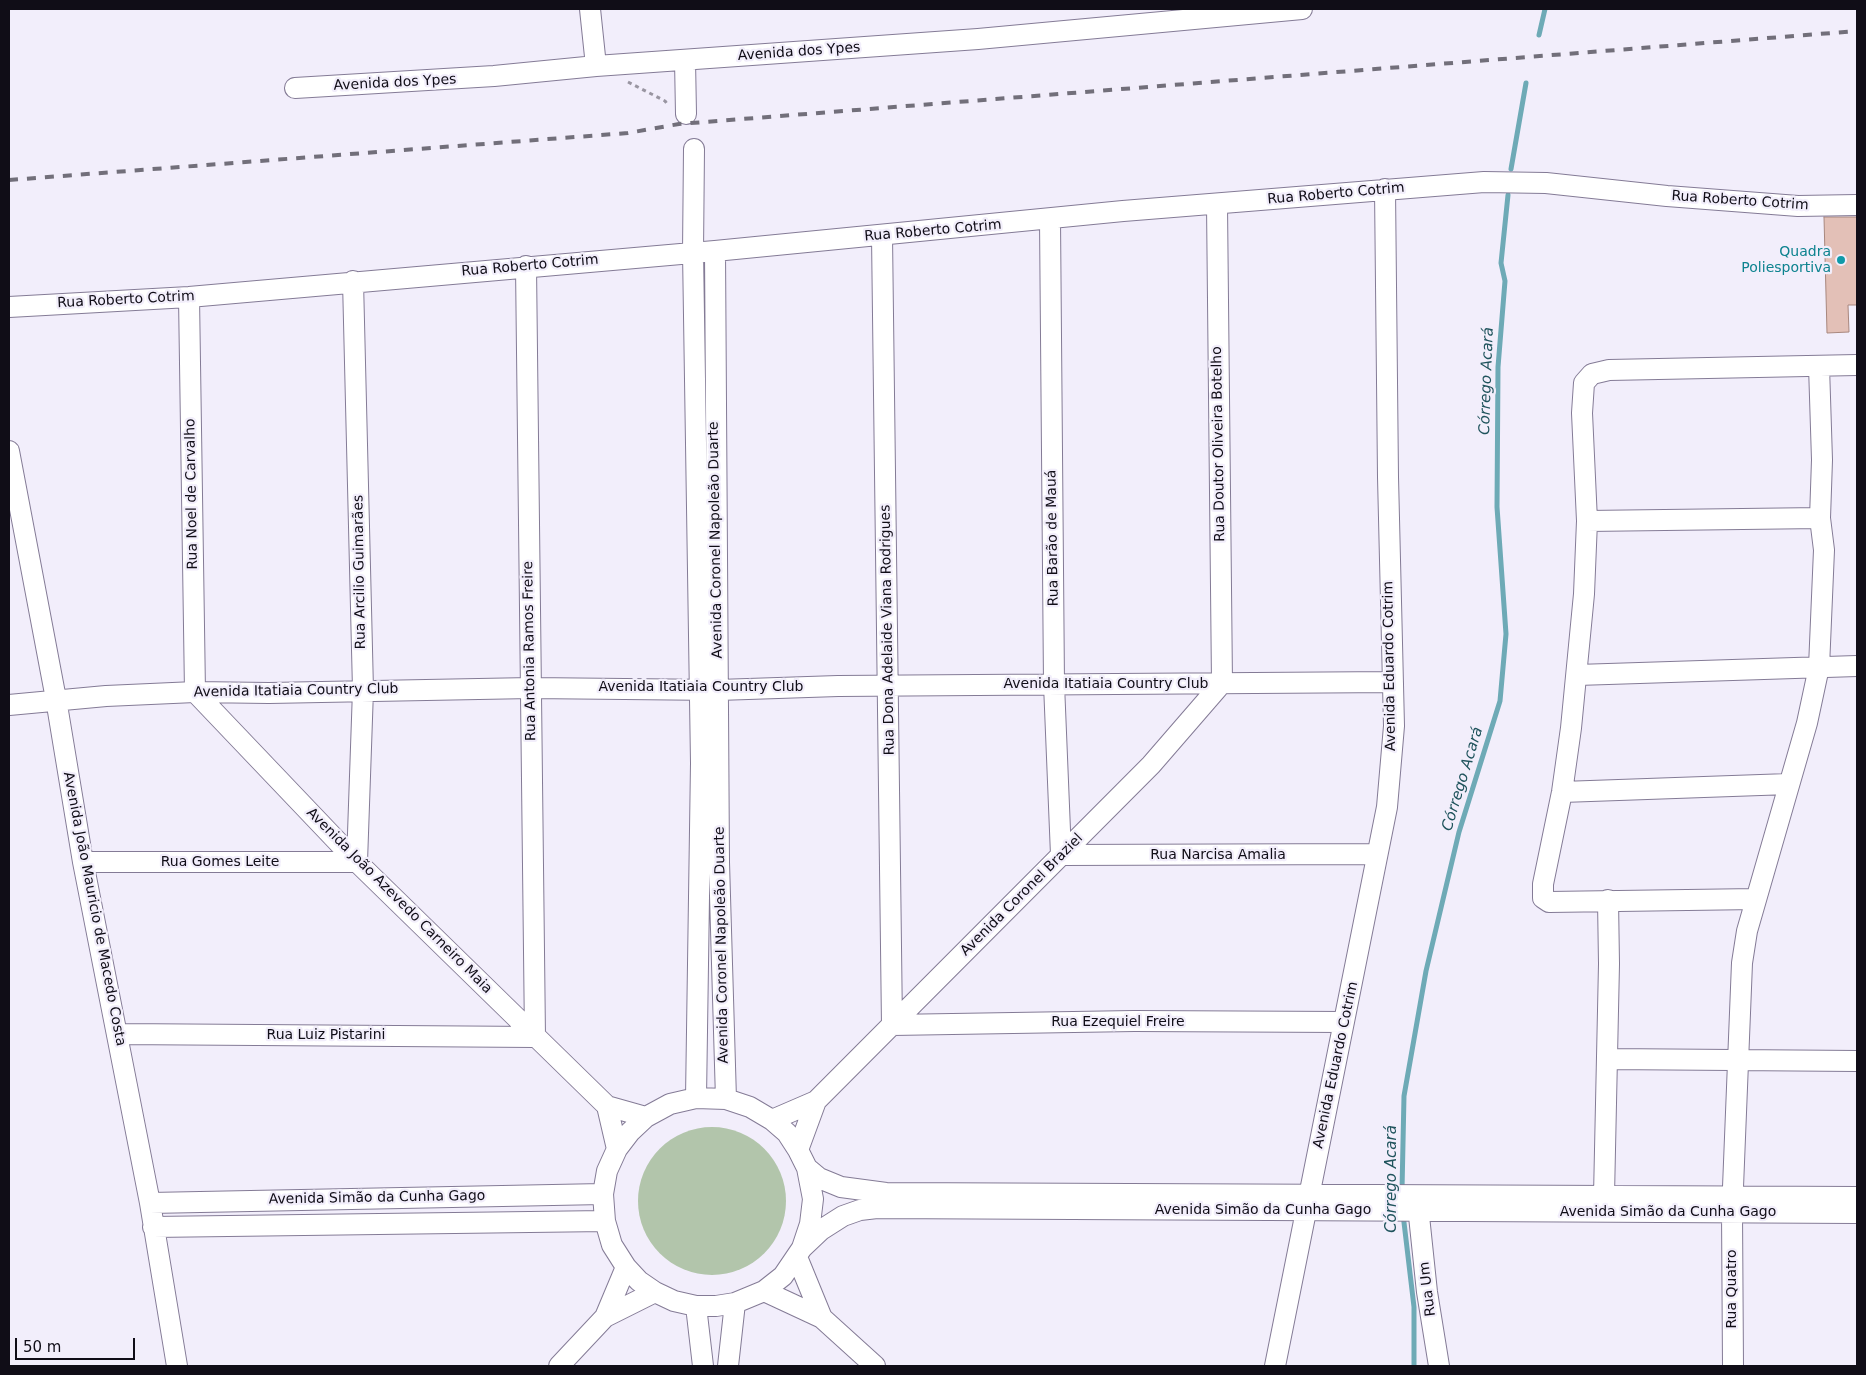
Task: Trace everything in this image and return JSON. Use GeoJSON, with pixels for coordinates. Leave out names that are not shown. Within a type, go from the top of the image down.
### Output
{"type":"FeatureCollection","features":[{"type":"Feature","properties":{"kind":"street"},"geometry":{"type":"LineString","coordinates":[[590,9],[596,66]]}},
{"type":"Feature","properties":{"kind":"street","name":"Avenida dos Ypes"},"geometry":{"type":"LineString","coordinates":[[295,88],[502,76],[596,66],[978,39],[1302,9]]}},
{"type":"Feature","properties":{"kind":"street"},"geometry":{"type":"LineString","coordinates":[[678,111],[685,60]]}},
{"type":"Feature","properties":{"kind":"street","name":"Avenida Coronel Napoleão Duarte"},"geometry":{"type":"LineString","coordinates":[[694,149],[693,252],[708,689],[719,862],[726,1099]]}},
{"type":"Feature","properties":{"kind":"street","name":"Rua Roberto Cotrim"},"geometry":{"type":"LineString","coordinates":[[9,307],[189,297],[882,236],[1158,208],[1217,205],[1385,189],[1484,182],[1518,182],[1798,206],[1857,204]]}},
{"type":"Feature","properties":{"kind":"street","name":"Avenida Eduardo Cotrim"},"geometry":{"type":"LineString","coordinates":[[1275,1366],[1376,854],[1387,807],[1394,726],[1388,477],[1385,189]]}},
{"type":"Feature","properties":{"kind":"street","name":"Rua Doutor Oliveira Botelho"},"geometry":{"type":"LineString","coordinates":[[1217,205],[1222,683]]}},
{"type":"Feature","properties":{"kind":"street","name":"Rua Barão de Mauá"},"geometry":{"type":"LineString","coordinates":[[1050,220],[1054,684],[1061,855]]}},
{"type":"Feature","properties":{"kind":"street","name":"Rua Dona Adelaide Viana Rodrigues"},"geometry":{"type":"LineString","coordinates":[[882,236],[892,1025]]}},
{"type":"Feature","properties":{"kind":"street","name":"Avenida Coronel Napoleão Duarte"},"geometry":{"type":"LineString","coordinates":[[696,1098],[700,886],[708,689],[715,251]]}},
{"type":"Feature","properties":{"kind":"street","name":"Rua Antonia Ramos Freire"},"geometry":{"type":"LineString","coordinates":[[526,266],[536,1037]]}},
{"type":"Feature","properties":{"kind":"street","name":"Rua Arcilio Guimarães"},"geometry":{"type":"LineString","coordinates":[[353,282],[363,690],[357,862]]}},
{"type":"Feature","properties":{"kind":"street","name":"Rua Noel de Carvalho"},"geometry":{"type":"LineString","coordinates":[[189,297],[195,692]]}},
{"type":"Feature","properties":{"kind":"street"},"geometry":{"type":"LineString","coordinates":[[1756,899],[1550,902],[1543,898],[1543,884],[1562,792],[1577,675],[1587,521],[1582,391],[1584,383],[1592,374],[1609,370],[1683,367],[1857,365]]}},
{"type":"Feature","properties":{"kind":"street","name":"Rua Quatro"},"geometry":{"type":"LineString","coordinates":[[1733,1366],[1733,1205],[1742,963],[1747,931],[1789,784],[1819,667],[1824,550],[1820,518],[1822,460],[1819,366]]}},
{"type":"Feature","properties":{"kind":"street","name":"Avenida João Mauricio de Macedo Costa"},"geometry":{"type":"LineString","coordinates":[[9,451],[56,699],[83,862],[150,1203],[177,1366]]}},
{"type":"Feature","properties":{"kind":"street"},"geometry":{"type":"LineString","coordinates":[[1587,521],[1820,518]]}},
{"type":"Feature","properties":{"kind":"street"},"geometry":{"type":"LineString","coordinates":[[1577,675],[1857,666]]}},
{"type":"Feature","properties":{"kind":"street","name":"Avenida Itatiaia Country Club"},"geometry":{"type":"LineString","coordinates":[[9,705],[56,699],[195,692],[269,693],[530,688],[708,689],[1393,682]]}},
{"type":"Feature","properties":{"kind":"street","name":"Avenida Coronel Braziel"},"geometry":{"type":"LineString","coordinates":[[772,1120],[816,1101],[1151,765],[1222,683]]}},
{"type":"Feature","properties":{"kind":"street","name":"Avenida João Azevedo Carneiro Maia"},"geometry":{"type":"LineString","coordinates":[[195,692],[357,862],[607,1106],[646,1117]]}},
{"type":"Feature","properties":{"kind":"street"},"geometry":{"type":"LineString","coordinates":[[1562,792],[1789,784]]}},
{"type":"Feature","properties":{"kind":"street","name":"Rua Narcisa Amalia"},"geometry":{"type":"LineString","coordinates":[[1061,855],[1376,854]]}},
{"type":"Feature","properties":{"kind":"street","name":"Rua Gomes Leite"},"geometry":{"type":"LineString","coordinates":[[83,862],[357,862]]}},
{"type":"Feature","properties":{"kind":"street"},"geometry":{"type":"LineString","coordinates":[[1604,1196],[1608,1059],[1608,900]]}},
{"type":"Feature","properties":{"kind":"street","name":"Rua Ezequiel Freire"},"geometry":{"type":"LineString","coordinates":[[892,1025],[1134,1021],[1344,1022]]}},
{"type":"Feature","properties":{"kind":"street","name":"Rua Luiz Pistarini"},"geometry":{"type":"LineString","coordinates":[[118,1034],[536,1037]]}},
{"type":"Feature","properties":{"kind":"street"},"geometry":{"type":"LineString","coordinates":[[1608,1059],[1738,1058],[1857,1061]]}},
{"type":"Feature","properties":{"kind":"street"},"geometry":{"type":"LineString","coordinates":[[696,1098],[726,1099],[750,1107],[772,1120],[787,1134],[803,1158],[813,1199],[810,1224],[800,1253],[782,1276],[764,1291],[735,1303],[696,1306],[674,1301],[654,1292],[626,1267],[612,1245],[605,1221],[603,1194],[607,1171],[617,1149],[630,1132],[646,1117],[670,1104],[696,1098]]}},
{"type":"Feature","properties":{"kind":"street","name":"Avenida Coronel Braziel"},"geometry":{"type":"LineString","coordinates":[[803,1158],[816,1101]]}},
{"type":"Feature","properties":{"kind":"street"},"geometry":{"type":"LineString","coordinates":[[607,1106],[617,1149]]}},
{"type":"Feature","properties":{"kind":"street","name":"Avenida Simão da Cunha Gago"},"geometry":{"type":"LineString","coordinates":[[803,1158],[819,1178],[876,1200],[1733,1205],[1857,1197]]}},
{"type":"Feature","properties":{"kind":"street","name":"Avenida Simão da Cunha Gago"},"geometry":{"type":"LineString","coordinates":[[150,1203],[603,1194]]}},
{"type":"Feature","properties":{"kind":"street"},"geometry":{"type":"LineString","coordinates":[[519,1195],[519,1223]]}},
{"type":"Feature","properties":{"kind":"street","name":"Avenida Simão da Cunha Gago"},"geometry":{"type":"LineString","coordinates":[[1416,1203],[1604,1196],[1857,1213]]}},
{"type":"Feature","properties":{"kind":"street","name":"Avenida Simão da Cunha Gago"},"geometry":{"type":"LineString","coordinates":[[800,1253],[812,1237],[837,1219],[860,1210],[876,1200]]}},
{"type":"Feature","properties":{"kind":"street","name":"Rua Um"},"geometry":{"type":"LineString","coordinates":[[1416,1203],[1427,1292],[1439,1366]]}},
{"type":"Feature","properties":{"kind":"street","name":"Avenida Simão da Cunha Gago"},"geometry":{"type":"LineString","coordinates":[[153,1227],[605,1221]]}},
{"type":"Feature","properties":{"kind":"street"},"geometry":{"type":"LineString","coordinates":[[800,1253],[822,1318]]}},
{"type":"Feature","properties":{"kind":"street"},"geometry":{"type":"LineString","coordinates":[[605,1317],[626,1267]]}},
{"type":"Feature","properties":{"kind":"street"},"geometry":{"type":"LineString","coordinates":[[764,1291],[822,1318],[875,1366]]}},
{"type":"Feature","properties":{"kind":"street"},"geometry":{"type":"LineString","coordinates":[[559,1366],[605,1317],[654,1292]]}},
{"type":"Feature","properties":{"kind":"street"},"geometry":{"type":"LineString","coordinates":[[728,1366],[735,1303]]}},
{"type":"Feature","properties":{"kind":"street"},"geometry":{"type":"LineString","coordinates":[[696,1306],[703,1366]]}},
{"type":"Feature","properties":{"kind":"path"},"geometry":{"type":"LineString","coordinates":[[622,79],[665,101],[678,111]]}},
{"type":"Feature","properties":{"kind":"green space"},"geometry":{"type":"Polygon","coordinates":[[[712,1127],[727,1128],[740,1132],[765,1148],[781,1173],[785,1186],[785,1216],[781,1229],[765,1254],[740,1270],[727,1274],[712,1275],[697,1274],[684,1270],[659,1254],[643,1229],[639,1216],[638,1201],[639,1186],[643,1173],[659,1148],[684,1132],[697,1128],[712,1127]]]}},
{"type":"Feature","properties":{"kind":"building","name":"Quadra Poliesportiva"},"geometry":{"type":"Polygon","coordinates":[[[1824,217],[1857,217],[1857,305],[1848,305],[1849,332],[1827,333],[1824,217]]]}},
{"type":"Feature","properties":{"kind":"waterway","name":"Córrego Acará"},"geometry":{"type":"LineString","coordinates":[[1539,35],[1545,9]]}},
{"type":"Feature","properties":{"kind":"waterway","name":"Córrego Acará"},"geometry":{"type":"LineString","coordinates":[[1511,169],[1526,83]]}},
{"type":"Feature","properties":{"kind":"waterway","name":"Córrego Acará"},"geometry":{"type":"LineString","coordinates":[[1402,1190],[1404,1096],[1426,971],[1459,832],[1500,701],[1506,634],[1497,507],[1498,367],[1505,281],[1501,263],[1508,195]]}},
{"type":"Feature","properties":{"kind":"waterway","name":"Córrego Acará"},"geometry":{"type":"LineString","coordinates":[[1403,1214],[1414,1307],[1414,1366]]}},
{"type":"Feature","properties":{"kind":"railway"},"geometry":{"type":"LineString","coordinates":[[9,180],[628,133],[679,124],[1857,31]]}},
{"type":"Feature","properties":{"kind":"place","name":"Quadra Poliesportiva"},"geometry":{"type":"Point","coordinates":[1841,260]}}]}
